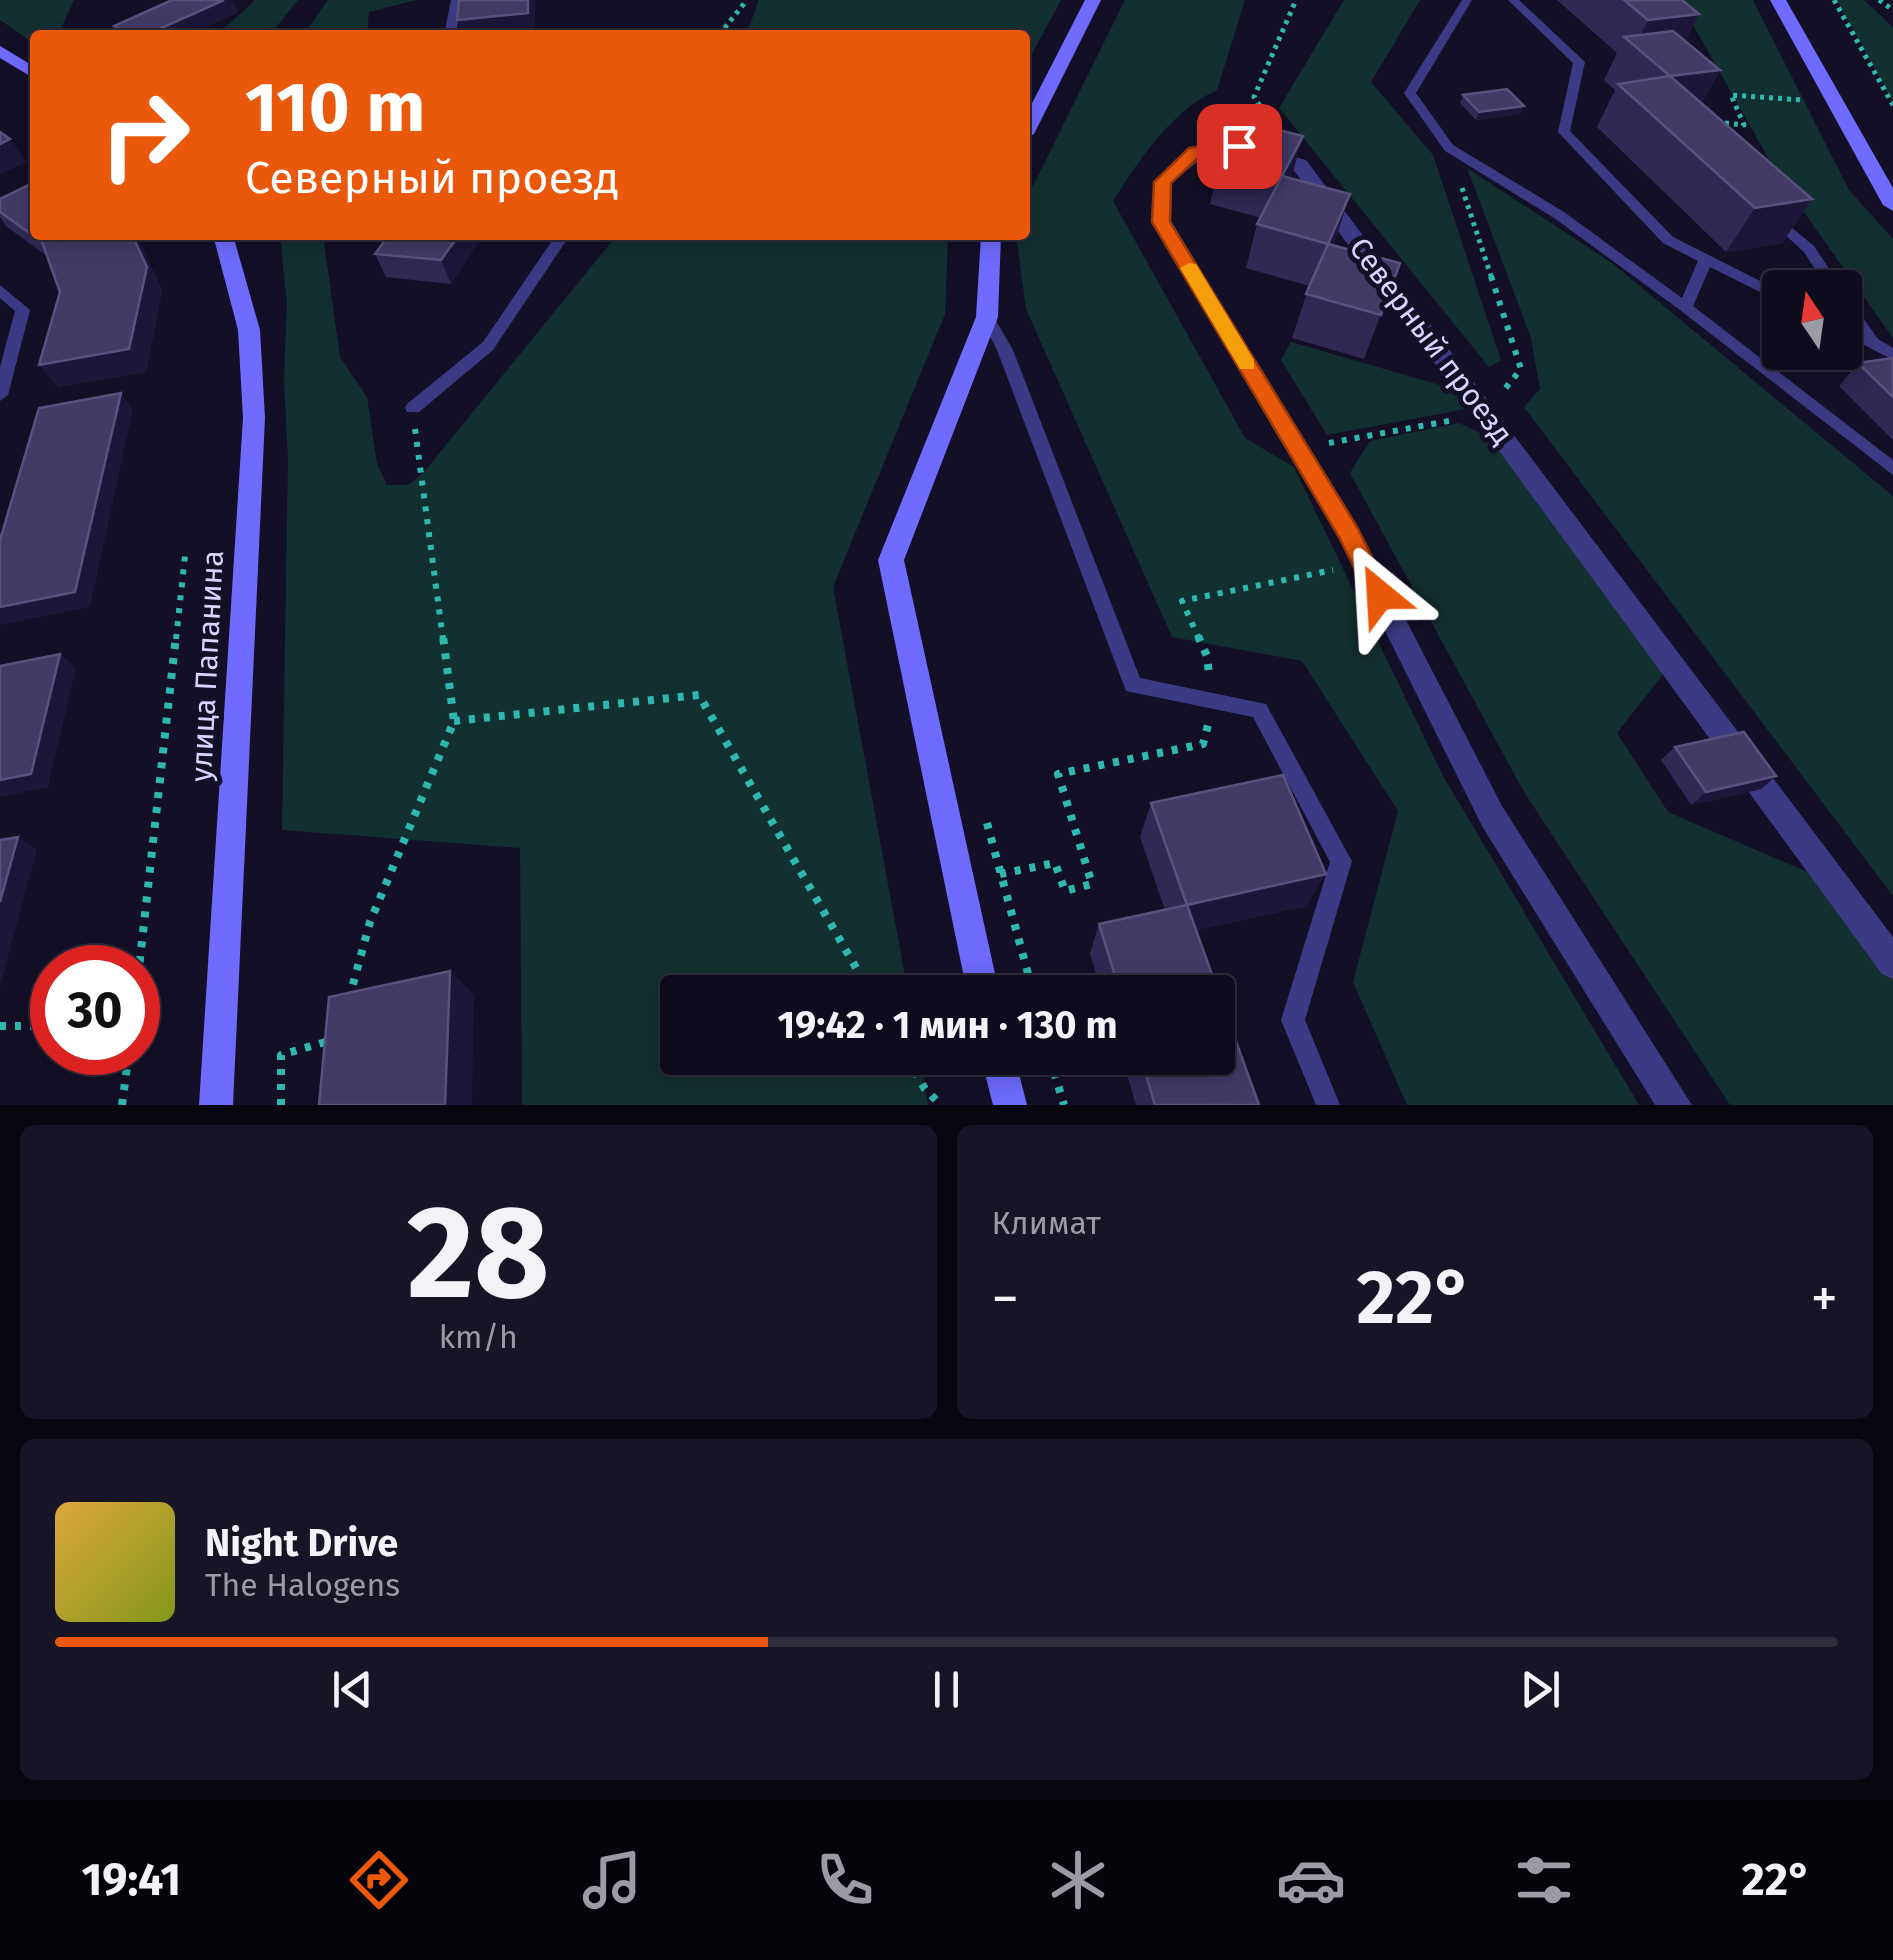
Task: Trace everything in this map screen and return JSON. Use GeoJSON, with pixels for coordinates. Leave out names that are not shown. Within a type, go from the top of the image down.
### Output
{"type":"FeatureCollection","features":[{"type":"Feature","properties":{"kind":"main road"},"geometry":{"type":"LineString","coordinates":[[1030,124],[1093,0]]}},
{"type":"Feature","properties":{"kind":"main road"},"geometry":{"type":"LineString","coordinates":[[1778,0],[1893,205]]}},
{"type":"Feature","properties":{"kind":"main road"},"geometry":{"type":"LineString","coordinates":[[0,50],[30,71]]}},
{"type":"Feature","properties":{"kind":"main road","name":"улица Папанина"},"geometry":{"type":"LineString","coordinates":[[216,1105],[254,418],[249,330],[224,240]]}},
{"type":"Feature","properties":{"kind":"main road"},"geometry":{"type":"LineString","coordinates":[[979,975],[892,560],[988,317],[992,240]]}},
{"type":"Feature","properties":{"kind":"main road"},"geometry":{"type":"LineString","coordinates":[[1002,1075],[1010,1105]]}},
{"type":"Feature","properties":{"kind":"street"},"geometry":{"type":"LineString","coordinates":[[1299,164],[1239,146],[1195,152],[1163,182],[1161,222],[1364,564],[1492,816],[1675,1105]]}},
{"type":"Feature","properties":{"kind":"street","name":"Северный проезд"},"geometry":{"type":"LineString","coordinates":[[1299,164],[1893,962]]}},
{"type":"Feature","properties":{"kind":"lane"},"geometry":{"type":"LineString","coordinates":[[451,30],[456,0]]}},
{"type":"Feature","properties":{"kind":"lane"},"geometry":{"type":"LineString","coordinates":[[1467,0],[1410,93],[1449,148],[1560,216],[1685,307],[1893,470]]}},
{"type":"Feature","properties":{"kind":"lane"},"geometry":{"type":"LineString","coordinates":[[1513,0],[1578,62],[1564,132],[1668,240],[1762,288]]}},
{"type":"Feature","properties":{"kind":"lane"},"geometry":{"type":"LineString","coordinates":[[1767,210],[1809,249],[1823,270]]}},
{"type":"Feature","properties":{"kind":"lane"},"geometry":{"type":"LineString","coordinates":[[412,408],[488,346],[560,240]]}},
{"type":"Feature","properties":{"kind":"lane"},"geometry":{"type":"LineString","coordinates":[[1685,307],[1706,260]]}},
{"type":"Feature","properties":{"kind":"lane"},"geometry":{"type":"LineString","coordinates":[[0,290],[23,310],[0,395]]}},
{"type":"Feature","properties":{"kind":"lane"},"geometry":{"type":"LineString","coordinates":[[988,317],[1005,350],[1133,685],[1259,710],[1341,862],[1292,1020],[1328,1105]]}},
{"type":"Feature","properties":{"kind":"lane"},"geometry":{"type":"LineString","coordinates":[[1862,328],[1872,343]]}},
{"type":"Feature","properties":{"kind":"lane"},"geometry":{"type":"LineString","coordinates":[[1862,338],[1893,355]]}},
{"type":"Feature","properties":{"kind":"path"},"geometry":{"type":"LineString","coordinates":[[724,30],[747,0]]}},
{"type":"Feature","properties":{"kind":"path"},"geometry":{"type":"LineString","coordinates":[[1296,0],[1254,97],[1299,164]]}},
{"type":"Feature","properties":{"kind":"path"},"geometry":{"type":"LineString","coordinates":[[1834,0],[1893,105]]}},
{"type":"Feature","properties":{"kind":"path"},"geometry":{"type":"LineString","coordinates":[[1879,0],[1893,10]]}},
{"type":"Feature","properties":{"kind":"path"},"geometry":{"type":"LineString","coordinates":[[1711,121],[1744,125],[1731,95],[1770,98]]}},
{"type":"Feature","properties":{"kind":"path"},"geometry":{"type":"LineString","coordinates":[[1298,449],[1485,414],[1521,368],[1449,148]]}},
{"type":"Feature","properties":{"kind":"path"},"geometry":{"type":"LineString","coordinates":[[344,1018],[370,922],[454,721],[412,408]]}},
{"type":"Feature","properties":{"kind":"path"},"geometry":{"type":"LineString","coordinates":[[141,945],[184,556]]}},
{"type":"Feature","properties":{"kind":"path"},"geometry":{"type":"LineString","coordinates":[[1207,656],[1182,601],[1364,564]]}},
{"type":"Feature","properties":{"kind":"path"},"geometry":{"type":"LineString","coordinates":[[454,721],[699,696],[860,975]]}},
{"type":"Feature","properties":{"kind":"path"},"geometry":{"type":"LineString","coordinates":[[1000,874],[1056,863],[1064,891],[1092,884],[1058,774],[1203,744],[1214,701]]}},
{"type":"Feature","properties":{"kind":"path"},"geometry":{"type":"LineString","coordinates":[[986,819],[1027,975]]}},
{"type":"Feature","properties":{"kind":"path"},"geometry":{"type":"LineString","coordinates":[[0,1026],[30,1026]]}},
{"type":"Feature","properties":{"kind":"path"},"geometry":{"type":"LineString","coordinates":[[281,1105],[281,1054],[340,1038]]}},
{"type":"Feature","properties":{"kind":"path"},"geometry":{"type":"LineString","coordinates":[[122,1105],[125,1075]]}},
{"type":"Feature","properties":{"kind":"path"},"geometry":{"type":"LineString","coordinates":[[917,1075],[941,1105]]}},
{"type":"Feature","properties":{"kind":"path"},"geometry":{"type":"LineString","coordinates":[[1055,1075],[1064,1105]]}},
{"type":"Feature","properties":{"kind":"green space"},"geometry":{"type":"Polygon","coordinates":[[[0,0],[74,0],[60,30],[30,30],[30,41],[0,20],[0,0]]]}},
{"type":"Feature","properties":{"kind":"green space"},"geometry":{"type":"Polygon","coordinates":[[[255,0],[298,0],[274,30],[222,30],[255,0]]]}},
{"type":"Feature","properties":{"kind":"green space"},"geometry":{"type":"Polygon","coordinates":[[[328,0],[416,0],[369,12],[367,30],[307,30],[328,0]]]}},
{"type":"Feature","properties":{"kind":"green space"},"geometry":{"type":"Polygon","coordinates":[[[759,0],[1061,0],[1030,58],[1030,30],[748,30],[759,0]]]}},
{"type":"Feature","properties":{"kind":"green space"},"geometry":{"type":"Polygon","coordinates":[[[1125,0],[1245,0],[1217,90],[1170,124],[1113,201],[1245,438],[1294,467],[1443,776],[1639,1105],[1407,1105],[1353,982],[1398,811],[1302,661],[1172,637],[1026,309],[1017,240],[1030,240],[1030,192],[1125,0]]]}},
{"type":"Feature","properties":{"kind":"green space"},"geometry":{"type":"Polygon","coordinates":[[[1344,0],[1420,0],[1371,82],[1433,155],[1501,360],[1489,367],[1279,108],[1344,0]]]}},
{"type":"Feature","properties":{"kind":"green space"},"geometry":{"type":"Polygon","coordinates":[[[1679,0],[1753,0],[1849,190],[1893,239],[1893,338],[1862,294],[1862,270],[1845,270],[1779,177],[1679,0]]]}},
{"type":"Feature","properties":{"kind":"green space"},"geometry":{"type":"Polygon","coordinates":[[[1837,0],[1864,0],[1893,27],[1893,102],[1837,0]]]}},
{"type":"Feature","properties":{"kind":"green space"},"geometry":{"type":"Polygon","coordinates":[[[1467,168],[1612,263],[1893,496],[1893,896],[1524,407],[1540,389],[1531,338],[1467,168]]]}},
{"type":"Feature","properties":{"kind":"green space"},"geometry":{"type":"Polygon","coordinates":[[[281,240],[324,240],[340,357],[367,397],[377,464],[387,485],[408,485],[424,472],[613,240],[948,240],[945,314],[833,587],[905,975],[660,975],[660,1075],[923,1075],[928,1105],[522,1105],[520,848],[282,830],[288,460],[284,378],[287,304],[281,240]]]}},
{"type":"Feature","properties":{"kind":"green space"},"geometry":{"type":"Polygon","coordinates":[[[1291,342],[1457,390],[1472,408],[1327,435],[1281,360],[1291,342]]]}},
{"type":"Feature","properties":{"kind":"green space"},"geometry":{"type":"Polygon","coordinates":[[[1459,423],[1492,439],[1668,668],[1617,733],[1668,812],[1819,877],[1893,980],[1893,1105],[1730,1105],[1524,792],[1350,473],[1370,441],[1459,423]]]}},
{"type":"Feature","properties":{"kind":"building"},"geometry":{"type":"Polygon","coordinates":[[[172,0],[224,0],[157,30],[122,30],[114,26],[172,0]]]}},
{"type":"Feature","properties":{"kind":"building"},"geometry":{"type":"Polygon","coordinates":[[[459,0],[528,0],[528,13],[457,20],[459,0]]]}},
{"type":"Feature","properties":{"kind":"building"},"geometry":{"type":"Polygon","coordinates":[[[1624,0],[1682,0],[1699,14],[1648,20],[1624,0]]]}},
{"type":"Feature","properties":{"kind":"building"},"geometry":{"type":"Polygon","coordinates":[[[1673,31],[1720,70],[1670,76],[1624,37],[1673,31]]]}},
{"type":"Feature","properties":{"kind":"building"},"geometry":{"type":"Polygon","coordinates":[[[1670,76],[1812,199],[1755,208],[1618,84],[1670,76]]]}},
{"type":"Feature","properties":{"kind":"building"},"geometry":{"type":"Polygon","coordinates":[[[1507,89],[1524,106],[1479,112],[1463,95],[1507,89]]]}},
{"type":"Feature","properties":{"kind":"building"},"geometry":{"type":"Polygon","coordinates":[[[1242,121],[1303,136],[1282,176],[1220,160],[1242,121]]]}},
{"type":"Feature","properties":{"kind":"building"},"geometry":{"type":"Polygon","coordinates":[[[1282,176],[1350,194],[1328,244],[1257,224],[1282,176]]]}},
{"type":"Feature","properties":{"kind":"building"},"geometry":{"type":"Polygon","coordinates":[[[30,184],[30,233],[0,212],[0,199],[30,184]]]}},
{"type":"Feature","properties":{"kind":"building"},"geometry":{"type":"Polygon","coordinates":[[[39,240],[134,240],[147,267],[129,349],[39,365],[60,292],[39,240]]]}},
{"type":"Feature","properties":{"kind":"building"},"geometry":{"type":"Polygon","coordinates":[[[385,240],[455,240],[441,260],[375,254],[385,240]]]}},
{"type":"Feature","properties":{"kind":"building"},"geometry":{"type":"Polygon","coordinates":[[[1328,244],[1400,263],[1381,315],[1306,294],[1328,244]]]}},
{"type":"Feature","properties":{"kind":"building"},"geometry":{"type":"Polygon","coordinates":[[[1893,358],[1893,397],[1862,367],[1862,362],[1893,358]]]}},
{"type":"Feature","properties":{"kind":"building"},"geometry":{"type":"Polygon","coordinates":[[[121,393],[75,592],[0,607],[0,540],[39,408],[121,393]]]}},
{"type":"Feature","properties":{"kind":"building"},"geometry":{"type":"Polygon","coordinates":[[[60,654],[31,774],[0,780],[0,666],[60,654]]]}},
{"type":"Feature","properties":{"kind":"building"},"geometry":{"type":"Polygon","coordinates":[[[1744,732],[1776,776],[1706,792],[1675,747],[1744,732]]]}},
{"type":"Feature","properties":{"kind":"building"},"geometry":{"type":"Polygon","coordinates":[[[1283,775],[1326,874],[1187,905],[1151,803],[1283,775]]]}},
{"type":"Feature","properties":{"kind":"building"},"geometry":{"type":"Polygon","coordinates":[[[18,837],[0,902],[0,840],[18,837]]]}},
{"type":"Feature","properties":{"kind":"building"},"geometry":{"type":"Polygon","coordinates":[[[1187,905],[1212,975],[1115,975],[1099,924],[1187,905]]]}},
{"type":"Feature","properties":{"kind":"building"},"geometry":{"type":"Polygon","coordinates":[[[450,971],[445,1105],[319,1105],[329,997],[450,971]]]}},
{"type":"Feature","properties":{"kind":"building"},"geometry":{"type":"Polygon","coordinates":[[[1235,1038],[1259,1105],[1155,1105],[1146,1075],[1235,1075],[1235,1038]]]}},
{"type":"Feature","properties":{"kind":"slow traffic"},"geometry":{"type":"LineString","coordinates":[[1189,268],[1247,365]]}},
{"type":"Feature","properties":{"kind":"route"},"geometry":{"type":"LineString","coordinates":[[1239,146],[1195,152],[1163,182],[1161,222],[1349,534],[1380,595]]}}]}
